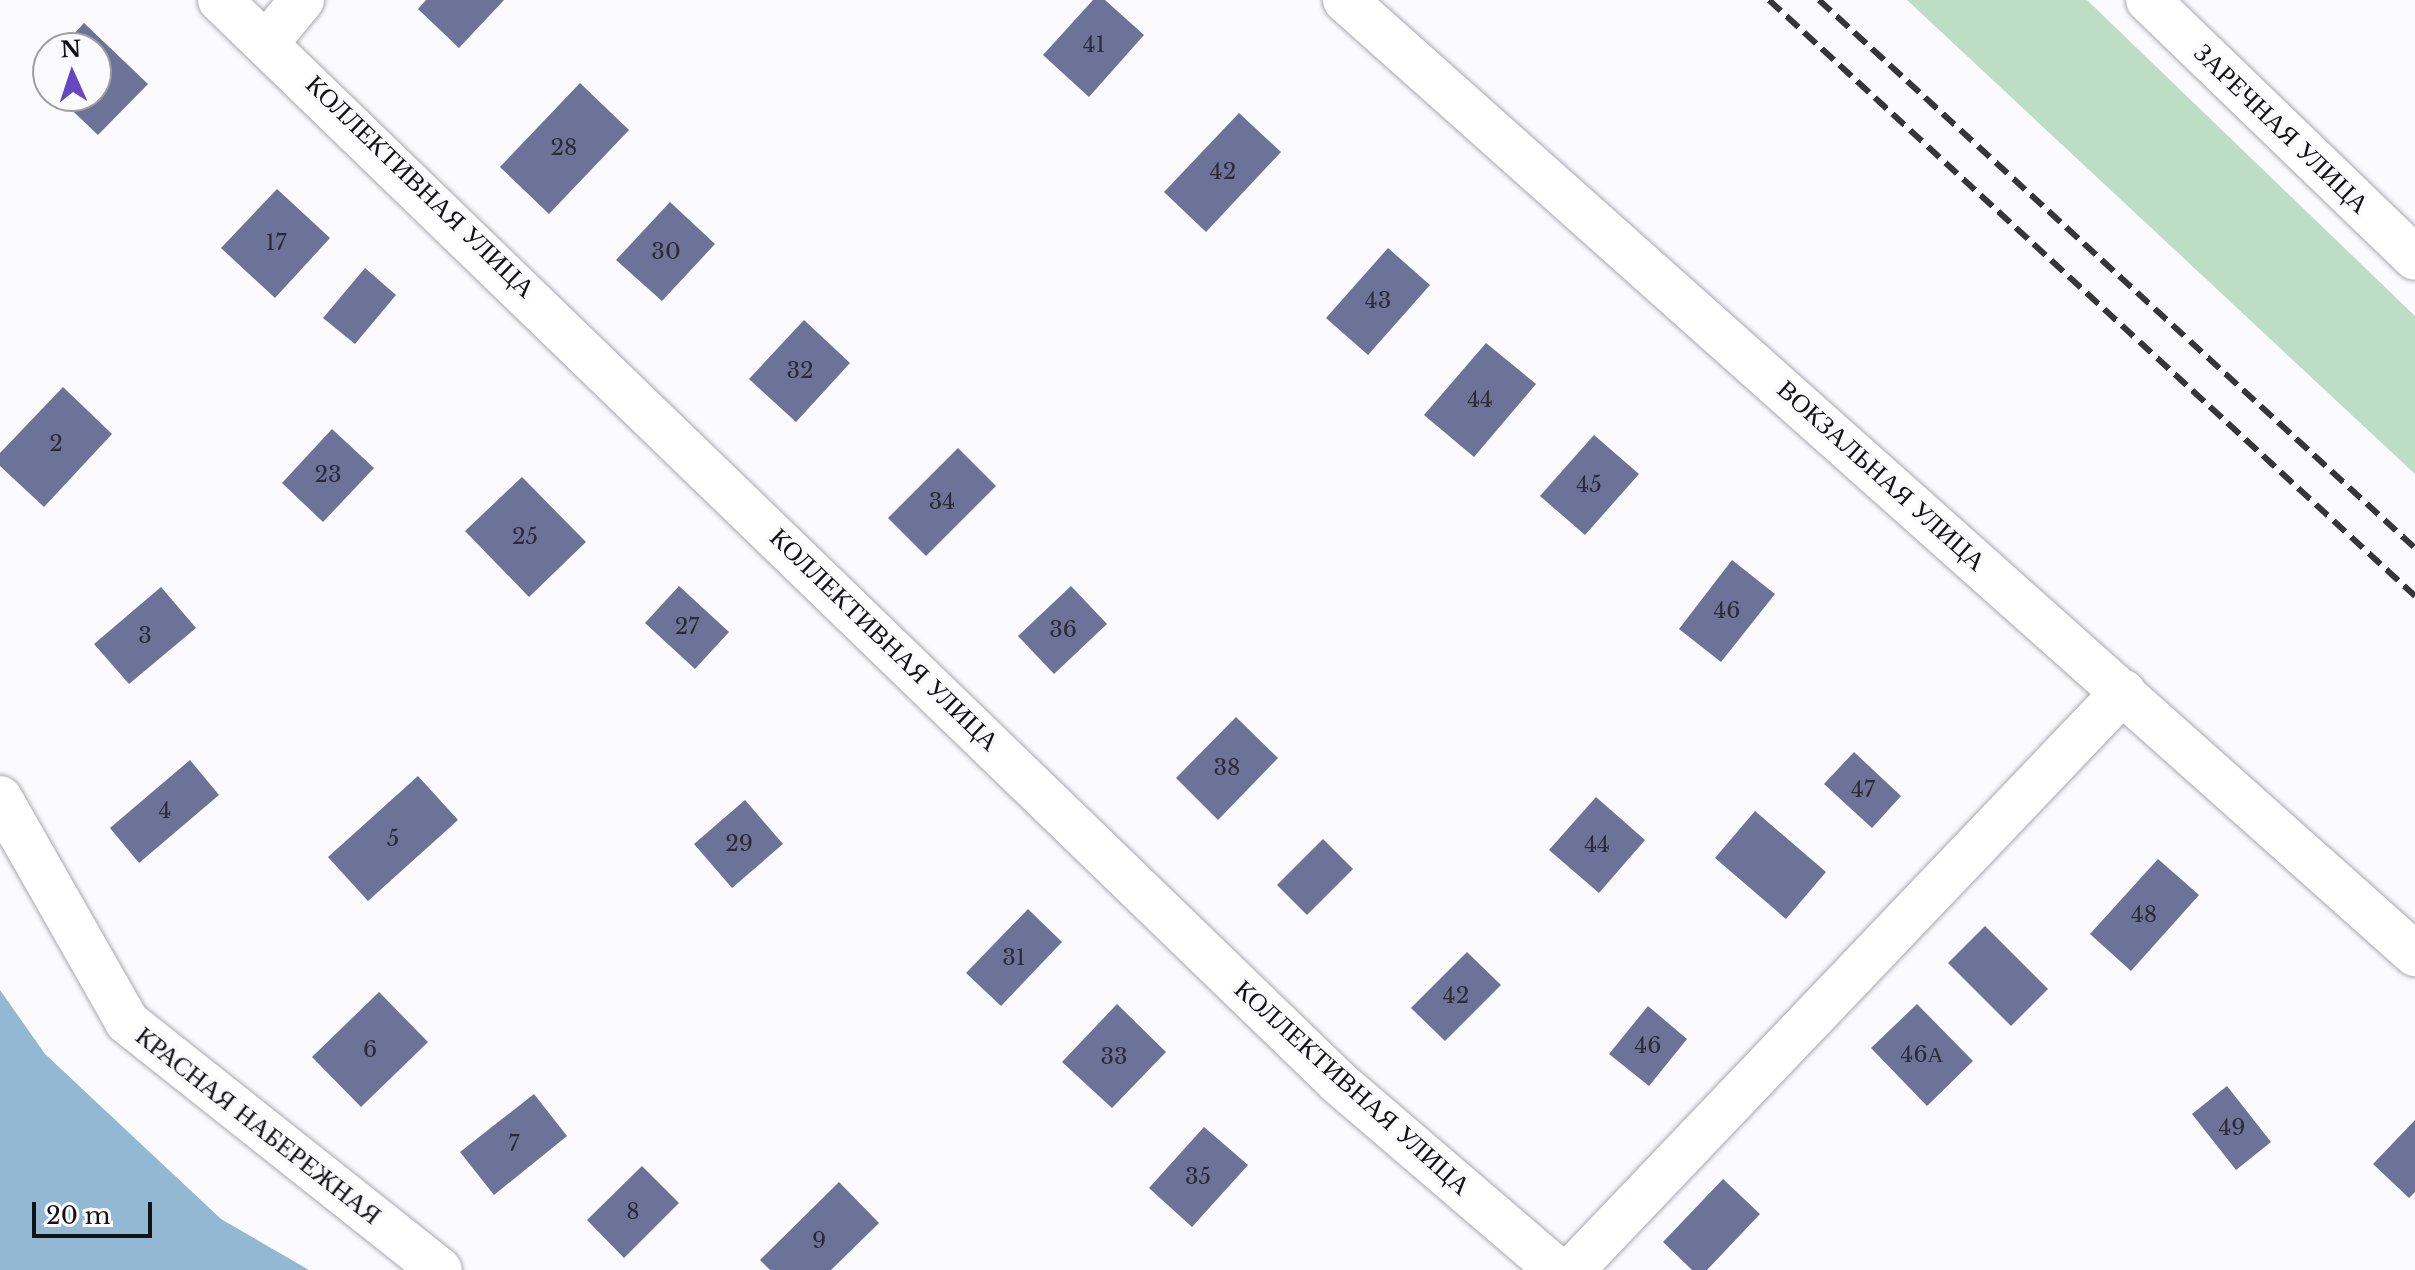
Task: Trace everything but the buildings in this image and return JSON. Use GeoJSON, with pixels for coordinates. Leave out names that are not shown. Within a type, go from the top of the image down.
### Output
{"type":"FeatureCollection","features":[{"type":"Feature","properties":{"kind":"street","name":"КОЛЛЕКТИВНАЯ УЛИЦА"},"geometry":{"type":"LineString","coordinates":[[220,0],[269,40],[1338,1082],[1557,1270]]}},
{"type":"Feature","properties":{"kind":"street"},"geometry":{"type":"LineString","coordinates":[[269,40],[302,0]]}},
{"type":"Feature","properties":{"kind":"street","name":"ВОКЗАЛЬНАЯ УЛИЦА"},"geometry":{"type":"LineString","coordinates":[[1345,0],[2415,954]]}},
{"type":"Feature","properties":{"kind":"street","name":"ЗАРЕЧНАЯ УЛИЦА"},"geometry":{"type":"LineString","coordinates":[[2148,0],[2415,258]]}},
{"type":"Feature","properties":{"kind":"street"},"geometry":{"type":"LineString","coordinates":[[1572,1270],[2123,692]]}},
{"type":"Feature","properties":{"kind":"street","name":"КРАСНАЯ НАБЕРЕЖНАЯ"},"geometry":{"type":"LineString","coordinates":[[0,798],[127,1022],[440,1270]]}},
{"type":"Feature","properties":{"kind":"green space"},"geometry":{"type":"Polygon","coordinates":[[[1907,0],[2087,0],[2415,316],[2415,474],[1907,0]]]}},
{"type":"Feature","properties":{"kind":"water"},"geometry":{"type":"Polygon","coordinates":[[[0,990],[45,1054],[221,1219],[309,1270],[0,1270],[0,990]]]}},
{"type":"Feature","properties":{"kind":"railway"},"geometry":{"type":"LineString","coordinates":[[1769,0],[2415,596]]}},
{"type":"Feature","properties":{"kind":"railway"},"geometry":{"type":"LineString","coordinates":[[1819,0],[2415,548]]}}]}
